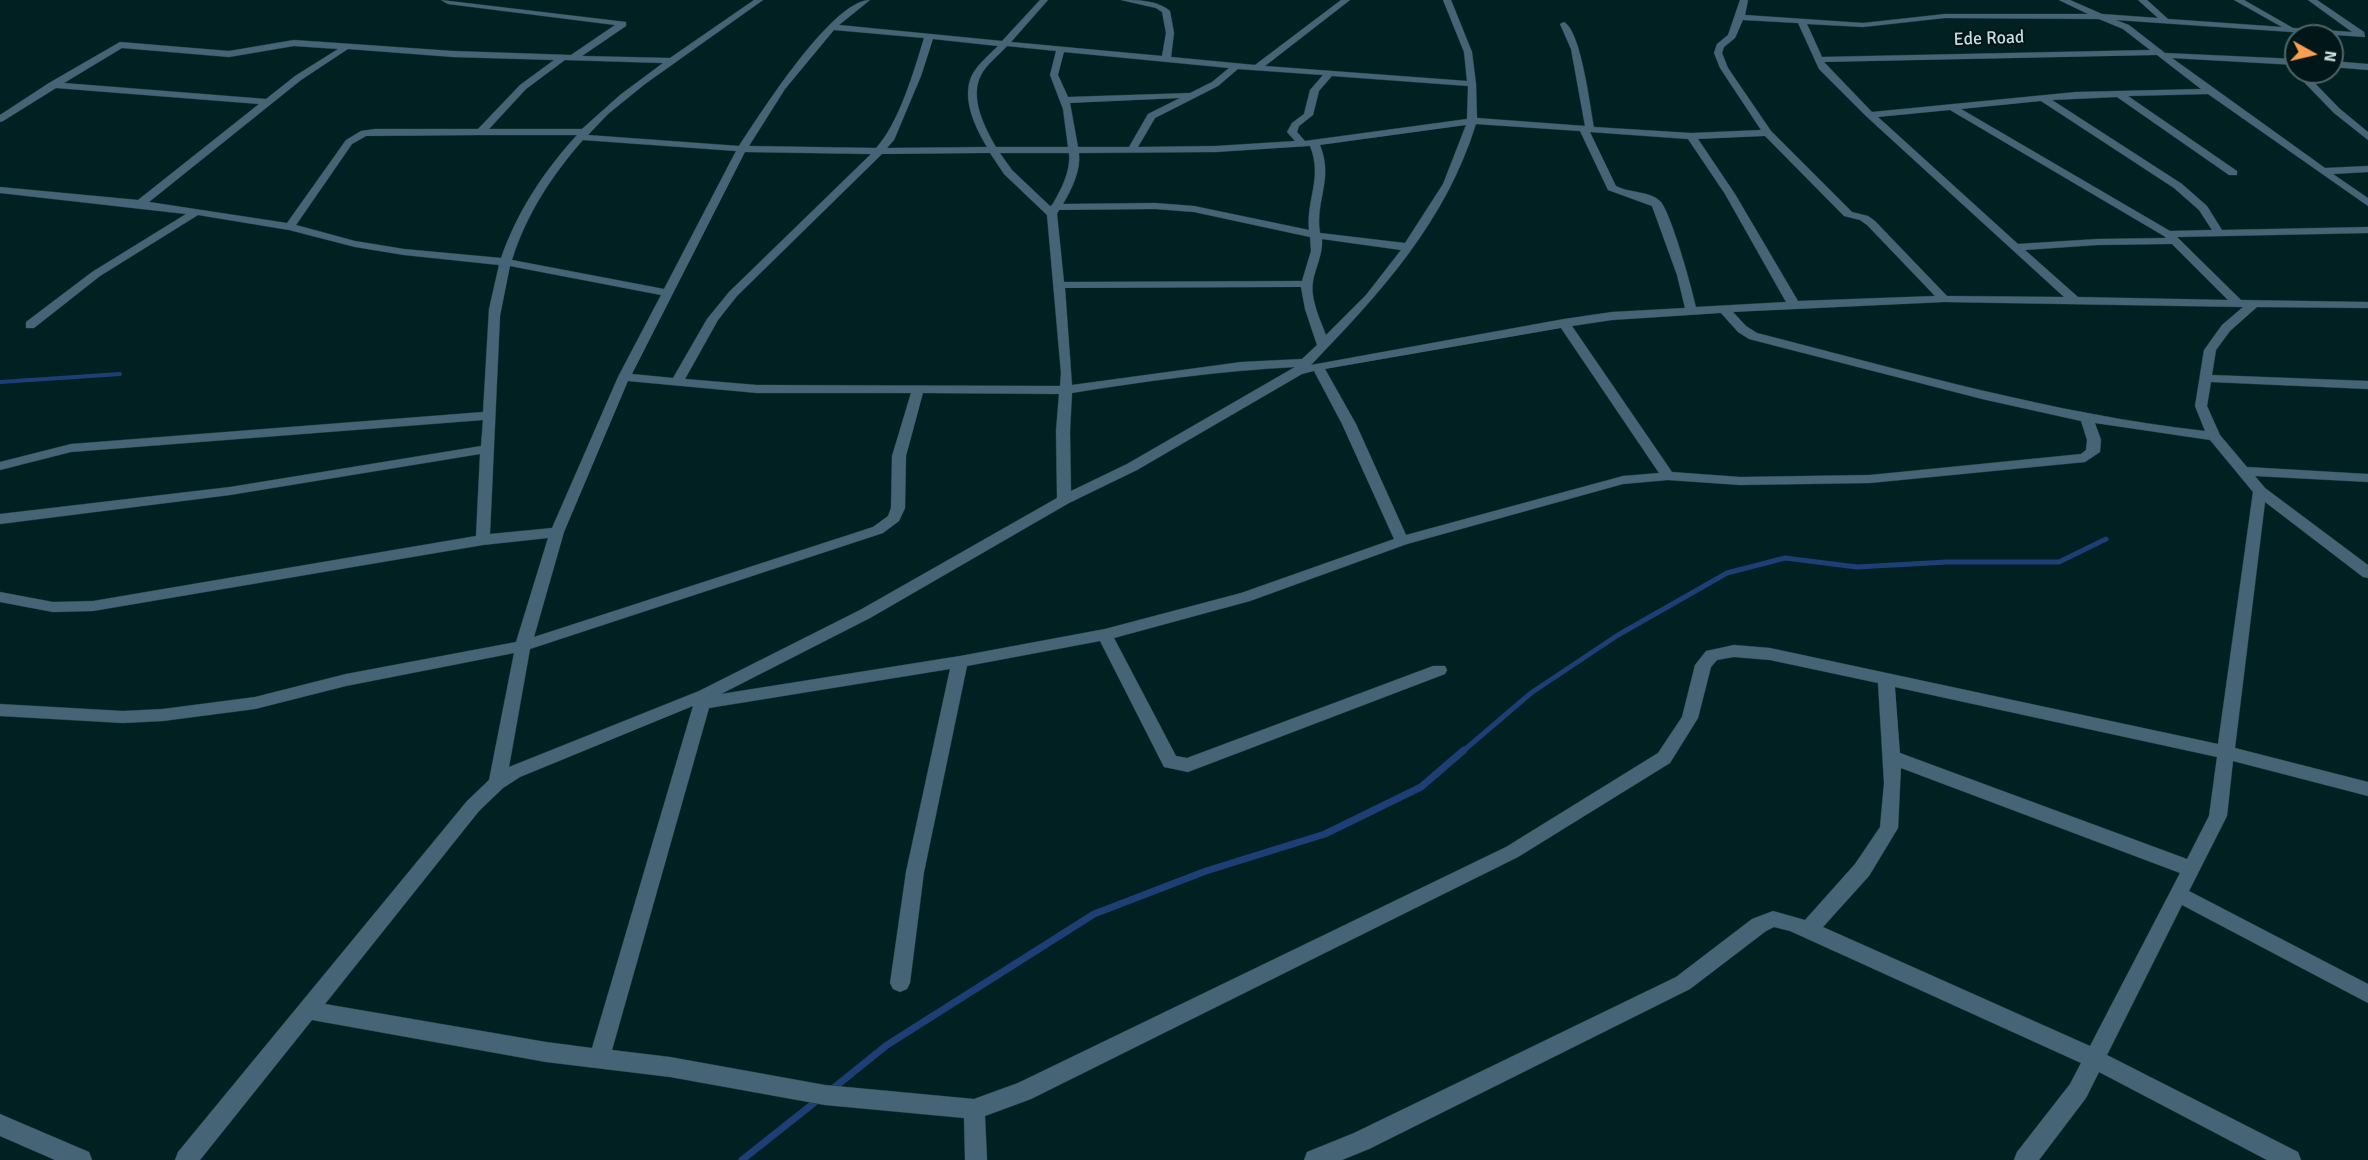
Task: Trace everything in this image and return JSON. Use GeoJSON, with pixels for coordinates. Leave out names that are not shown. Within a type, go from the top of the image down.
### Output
{"type":"FeatureCollection","features":[{"type":"Feature","properties":{"kind":"street"},"geometry":{"type":"LineString","coordinates":[[445,0],[623,24],[523,87],[481,132]]}},
{"type":"Feature","properties":{"kind":"street"},"geometry":{"type":"LineString","coordinates":[[483,540],[488,416],[494,363],[495,302],[506,262],[526,210],[557,163],[604,113],[670,61],[716,32],[759,0]]}},
{"type":"Feature","properties":{"kind":"street"},"geometry":{"type":"LineString","coordinates":[[496,783],[523,646],[557,532],[624,377],[742,148],[781,88],[832,27],[866,0]]}},
{"type":"Feature","properties":{"kind":"street"},"geometry":{"type":"LineString","coordinates":[[1044,0],[977,74],[972,91],[979,125],[1008,172],[1054,210],[1155,206],[1194,209],[1285,227],[1316,236],[1408,247]]}},
{"type":"Feature","properties":{"kind":"street"},"geometry":{"type":"LineString","coordinates":[[1125,0],[1158,6],[1166,11],[1170,33],[1166,59]]}},
{"type":"Feature","properties":{"kind":"street"},"geometry":{"type":"LineString","coordinates":[[1258,68],[1346,0]]}},
{"type":"Feature","properties":{"kind":"street"},"geometry":{"type":"LineString","coordinates":[[186,1160],[473,806],[496,783],[532,764],[704,699],[865,615],[1064,500],[1132,467],[1308,367],[1323,345],[1370,297],[1408,247],[1448,184],[1472,121],[1472,84],[1468,52],[1448,0]]}},
{"type":"Feature","properties":{"kind":"street"},"geometry":{"type":"LineString","coordinates":[[1744,0],[1732,36],[1720,46],[1719,53],[1724,68],[1739,94],[1767,133],[1848,214],[1864,218],[1871,223],[1944,299]]}},
{"type":"Feature","properties":{"kind":"street"},"geometry":{"type":"LineString","coordinates":[[2063,0],[2126,27],[2210,91],[2368,203]]}},
{"type":"Feature","properties":{"kind":"street"},"geometry":{"type":"LineString","coordinates":[[2142,0],[2165,20]]}},
{"type":"Feature","properties":{"kind":"street"},"geometry":{"type":"LineString","coordinates":[[2238,0],[2284,25]]}},
{"type":"Feature","properties":{"kind":"street"},"geometry":{"type":"LineString","coordinates":[[2312,0],[2365,38]]}},
{"type":"Feature","properties":{"kind":"street"},"geometry":{"type":"LineString","coordinates":[[1740,17],[1874,25],[1945,16],[2098,16],[2284,28]]}},
{"type":"Feature","properties":{"kind":"street"},"geometry":{"type":"LineString","coordinates":[[1802,22],[1822,67],[1870,115],[2075,301]]}},
{"type":"Feature","properties":{"kind":"street"},"geometry":{"type":"LineString","coordinates":[[1564,24],[1575,49],[1587,129],[1612,188],[1621,194],[1648,199],[1657,204],[1683,275],[1691,311]]}},
{"type":"Feature","properties":{"kind":"street"},"geometry":{"type":"LineString","coordinates":[[832,27],[1258,68],[1472,84]]}},
{"type":"Feature","properties":{"kind":"street"},"geometry":{"type":"LineString","coordinates":[[2344,35],[2365,38]]}},
{"type":"Feature","properties":{"kind":"street"},"geometry":{"type":"LineString","coordinates":[[677,382],[713,319],[733,294],[889,140],[917,76],[928,37]]}},
{"type":"Feature","properties":{"kind":"street"},"geometry":{"type":"LineString","coordinates":[[0,118],[120,45],[229,54],[285,43],[566,59],[670,61]]}},
{"type":"Feature","properties":{"kind":"street"},"geometry":{"type":"LineString","coordinates":[[140,204],[298,78],[346,47]]}},
{"type":"Feature","properties":{"kind":"street"},"geometry":{"type":"LineString","coordinates":[[1061,49],[1054,75],[1068,109],[1075,160],[1067,188],[1054,210],[1067,373],[1064,500]]}},
{"type":"Feature","properties":{"kind":"street","name":"Ede Road"},"geometry":{"type":"LineString","coordinates":[[1818,60],[2162,54],[2284,62]]}},
{"type":"Feature","properties":{"kind":"street"},"geometry":{"type":"LineString","coordinates":[[2344,65],[2368,67]]}},
{"type":"Feature","properties":{"kind":"street"},"geometry":{"type":"LineString","coordinates":[[1132,149],[1151,116],[1215,84],[1236,66]]}},
{"type":"Feature","properties":{"kind":"street"},"geometry":{"type":"LineString","coordinates":[[1323,345],[1308,299],[1307,284],[1316,250],[1315,200],[1323,177],[1322,159],[1308,143],[1292,132],[1295,125],[1308,115],[1315,90],[1331,72]]}},
{"type":"Feature","properties":{"kind":"street"},"geometry":{"type":"LineString","coordinates":[[2310,84],[2368,137]]}},
{"type":"Feature","properties":{"kind":"street"},"geometry":{"type":"LineString","coordinates":[[52,86],[267,102]]}},
{"type":"Feature","properties":{"kind":"street"},"geometry":{"type":"LineString","coordinates":[[1870,115],[2042,98],[2210,91]]}},
{"type":"Feature","properties":{"kind":"street"},"geometry":{"type":"LineString","coordinates":[[2119,94],[2233,173]]}},
{"type":"Feature","properties":{"kind":"street"},"geometry":{"type":"LineString","coordinates":[[1064,100],[1195,95]]}},
{"type":"Feature","properties":{"kind":"street"},"geometry":{"type":"LineString","coordinates":[[2042,98],[2178,186],[2203,208],[2219,233]]}},
{"type":"Feature","properties":{"kind":"street"},"geometry":{"type":"LineString","coordinates":[[1953,108],[2172,237],[2238,303]]}},
{"type":"Feature","properties":{"kind":"street"},"geometry":{"type":"LineString","coordinates":[[290,227],[338,157],[356,137],[375,132],[584,134],[742,148],[879,151],[1216,149],[1308,143],[1472,121],[1691,136],[1767,133]]}},
{"type":"Feature","properties":{"kind":"street"},"geometry":{"type":"LineString","coordinates":[[1691,136],[1730,194],[1794,305]]}},
{"type":"Feature","properties":{"kind":"street"},"geometry":{"type":"LineString","coordinates":[[2323,171],[2368,169]]}},
{"type":"Feature","properties":{"kind":"street"},"geometry":{"type":"LineString","coordinates":[[0,190],[196,212],[290,227],[355,244],[404,252],[506,262],[667,293]]}},
{"type":"Feature","properties":{"kind":"street"},"geometry":{"type":"LineString","coordinates":[[30,325],[96,274],[196,212]]}},
{"type":"Feature","properties":{"kind":"street"},"geometry":{"type":"LineString","coordinates":[[2017,247],[2219,233],[2368,230]]}},
{"type":"Feature","properties":{"kind":"street"},"geometry":{"type":"LineString","coordinates":[[1060,285],[1307,284]]}},
{"type":"Feature","properties":{"kind":"street"},"geometry":{"type":"LineString","coordinates":[[624,377],[757,389],[1066,390],[1207,370],[1308,367],[1612,316],[1944,299],[2368,305]]}},
{"type":"Feature","properties":{"kind":"street"},"geometry":{"type":"LineString","coordinates":[[2254,303],[2226,328],[2210,350],[2201,406],[2214,435],[2260,491],[2368,573]]}},
{"type":"Feature","properties":{"kind":"street"},"geometry":{"type":"LineString","coordinates":[[1724,309],[1742,330],[1753,336],[1967,392],[2087,418],[2173,432],[2214,435]]}},
{"type":"Feature","properties":{"kind":"street"},"geometry":{"type":"LineString","coordinates":[[1564,323],[1668,476]]}},
{"type":"Feature","properties":{"kind":"street"},"geometry":{"type":"LineString","coordinates":[[1308,367],[1350,424],[1402,541]]}},
{"type":"Feature","properties":{"kind":"street"},"geometry":{"type":"LineString","coordinates":[[2205,378],[2368,385]]}},
{"type":"Feature","properties":{"kind":"street"},"geometry":{"type":"LineString","coordinates":[[0,710],[123,717],[203,711],[255,703],[346,680],[523,646],[878,530],[894,518],[898,508],[899,456],[918,390]]}},
{"type":"Feature","properties":{"kind":"street"},"geometry":{"type":"LineString","coordinates":[[0,466],[71,448],[488,416]]}},
{"type":"Feature","properties":{"kind":"street"},"geometry":{"type":"LineString","coordinates":[[704,699],[960,663],[1105,635],[1245,597],[1402,541],[1623,480],[1668,476],[1740,481],[1870,479],[2085,458],[2093,452],[2094,440],[2087,418]]}},
{"type":"Feature","properties":{"kind":"street"},"geometry":{"type":"LineString","coordinates":[[0,519],[230,491],[486,449]]}},
{"type":"Feature","properties":{"kind":"street"},"geometry":{"type":"LineString","coordinates":[[2245,471],[2368,478]]}},
{"type":"Feature","properties":{"kind":"street"},"geometry":{"type":"LineString","coordinates":[[2025,1160],[2078,1091],[2218,816],[2260,491]]}},
{"type":"Feature","properties":{"kind":"street"},"geometry":{"type":"LineString","coordinates":[[0,597],[53,607],[93,606],[483,540],[557,532]]}},
{"type":"Feature","properties":{"kind":"street"},"geometry":{"type":"LineString","coordinates":[[1105,635],[1170,762],[1188,765],[1439,670]]}},
{"type":"Feature","properties":{"kind":"street"},"geometry":{"type":"LineString","coordinates":[[307,1010],[546,1052],[670,1068],[825,1095],[974,1110],[1023,1092],[1522,846],[1664,758],[1690,718],[1703,665],[1712,655],[1734,651],[1770,654],[2226,752],[2368,789]]}},
{"type":"Feature","properties":{"kind":"street"},"geometry":{"type":"LineString","coordinates":[[900,982],[915,872],[960,663]]}},
{"type":"Feature","properties":{"kind":"street"},"geometry":{"type":"LineString","coordinates":[[1808,930],[1862,870],[1889,828],[1893,783],[1886,679]]}},
{"type":"Feature","properties":{"kind":"street"},"geometry":{"type":"LineString","coordinates":[[599,1058],[704,699]]}},
{"type":"Feature","properties":{"kind":"street"},"geometry":{"type":"LineString","coordinates":[[1891,757],[2191,869]]}},
{"type":"Feature","properties":{"kind":"street"},"geometry":{"type":"LineString","coordinates":[[2178,894],[2368,994]]}},
{"type":"Feature","properties":{"kind":"street"},"geometry":{"type":"LineString","coordinates":[[1315,1160],[1361,1141],[1683,983],[1759,925],[1773,919],[1793,923],[2095,1059],[2290,1160]]}},
{"type":"Feature","properties":{"kind":"street"},"geometry":{"type":"LineString","coordinates":[[974,1110],[976,1160]]}},
{"type":"Feature","properties":{"kind":"street"},"geometry":{"type":"LineString","coordinates":[[0,1125],[81,1160]]}},
{"type":"Feature","properties":{"kind":"waterway"},"geometry":{"type":"LineString","coordinates":[[0,382],[120,374]]}},
{"type":"Feature","properties":{"kind":"waterway"},"geometry":{"type":"LineString","coordinates":[[1462,752],[1531,693],[1618,635],[1727,573],[1785,558],[1857,567],[1947,562],[2059,562],[2106,539]]}},
{"type":"Feature","properties":{"kind":"waterway"},"geometry":{"type":"LineString","coordinates":[[831,1090],[887,1045],[1094,914],[1206,871],[1325,834],[1421,787],[1464,750]]}},
{"type":"Feature","properties":{"kind":"waterway"},"geometry":{"type":"LineString","coordinates":[[742,1160],[819,1099]]}}]}
